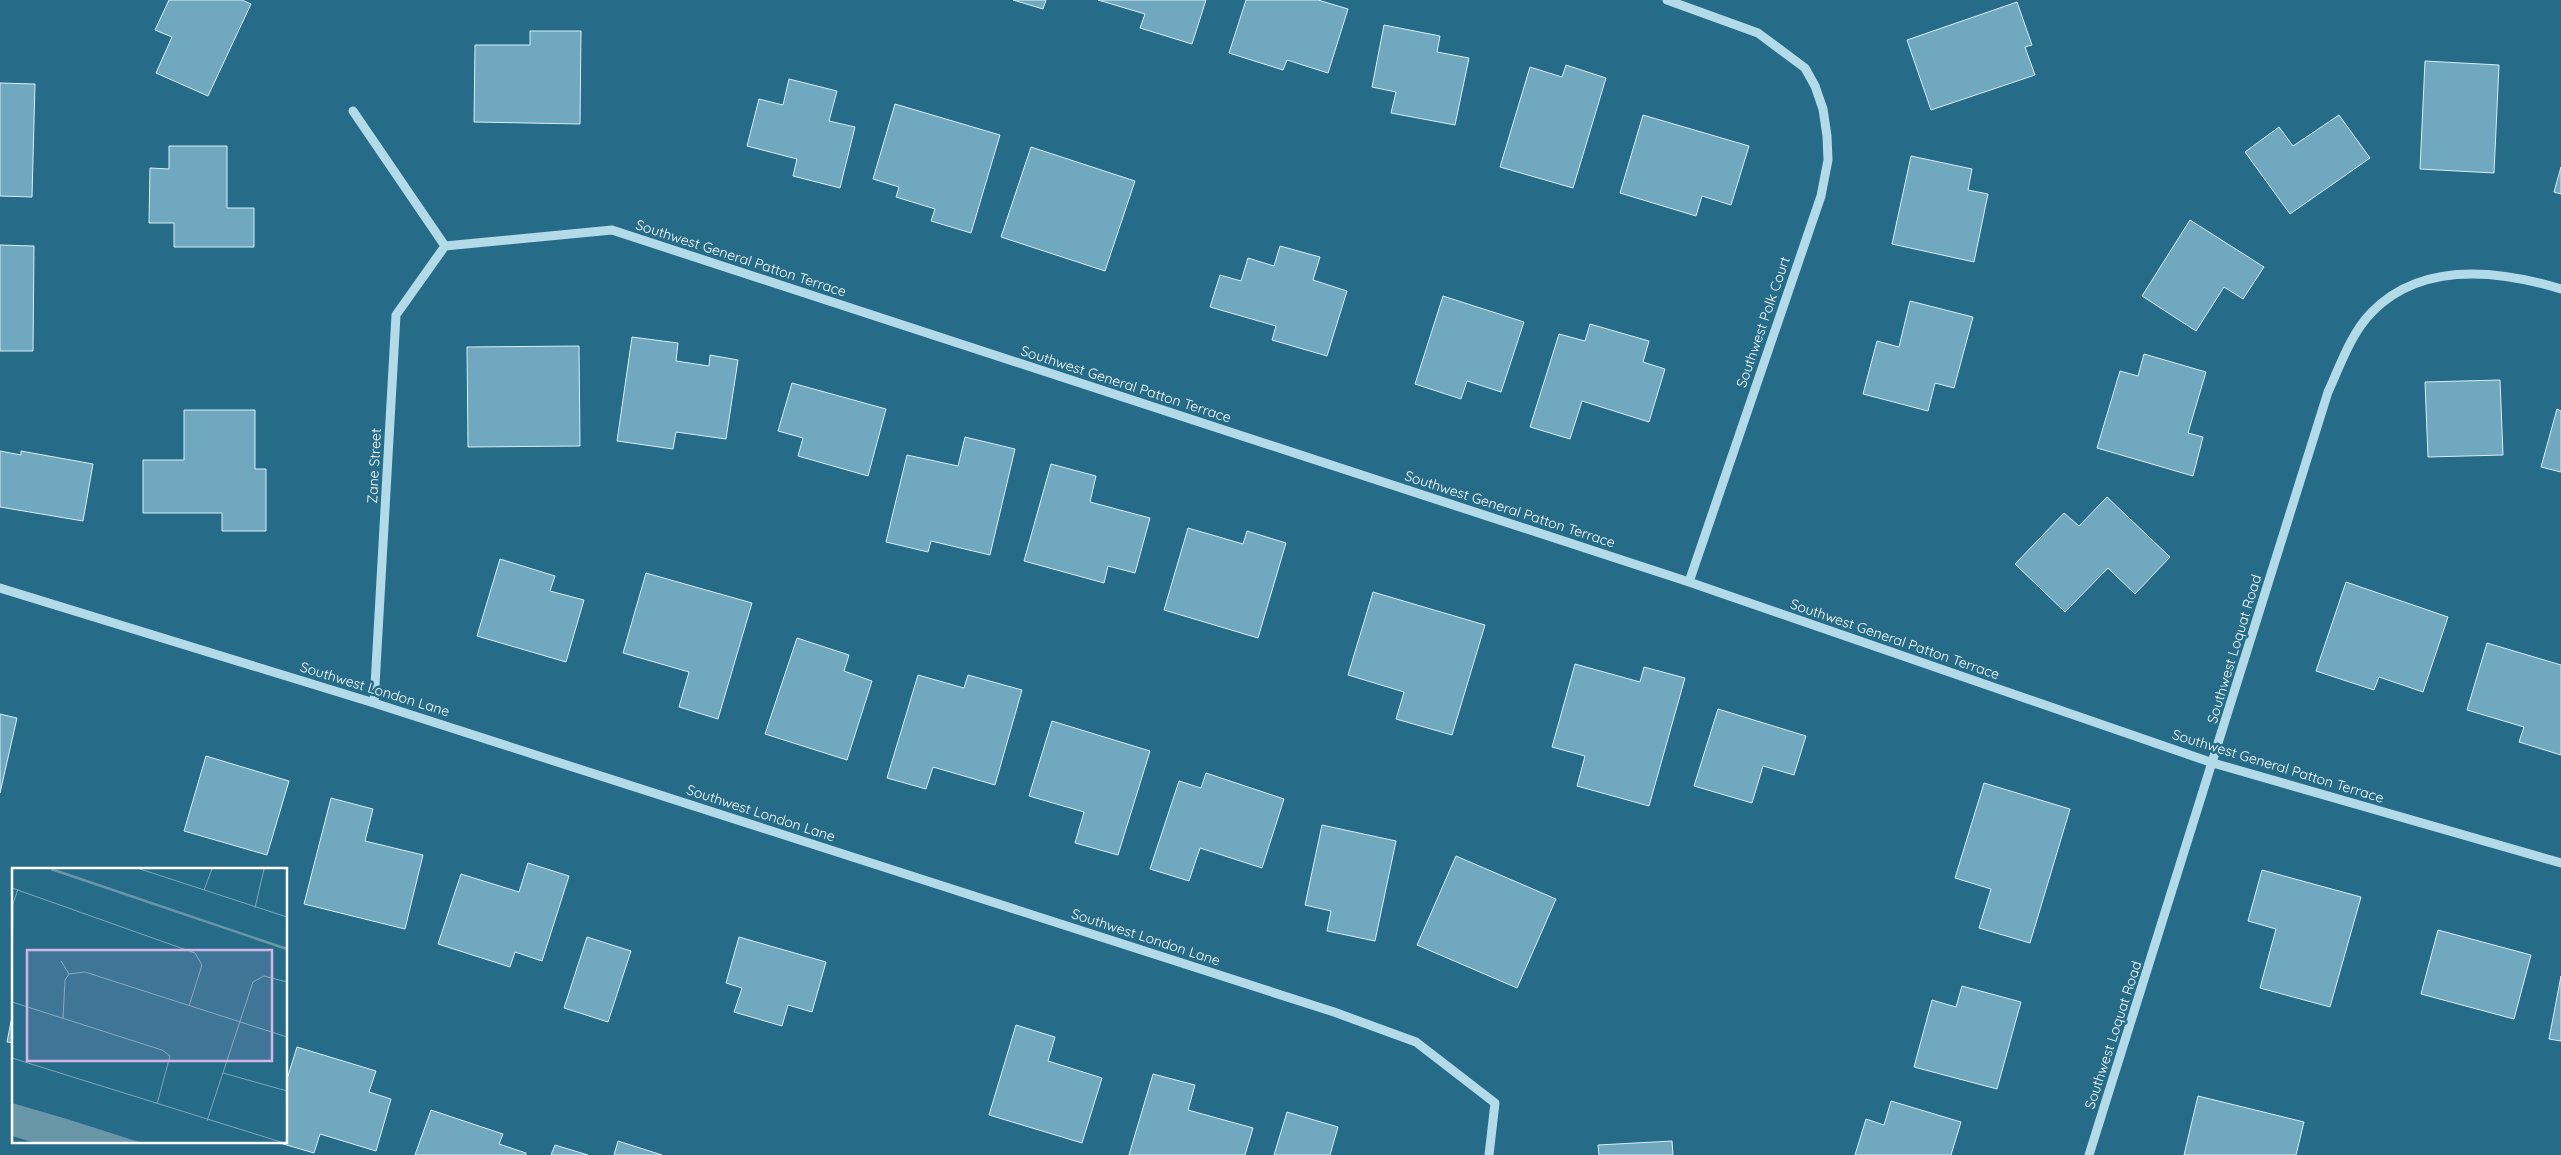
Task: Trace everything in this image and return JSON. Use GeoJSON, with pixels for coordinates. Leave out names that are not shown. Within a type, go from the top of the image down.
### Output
{"type":"FeatureCollection","features":[{"type":"Feature","properties":{"kind":"street","name":"Southwest Polk Court"},"geometry":{"type":"LineString","coordinates":[[1667,0],[1758,33],[1805,68],[1815,86],[1823,109],[1828,160],[1821,196],[1689,582]]}},
{"type":"Feature","properties":{"kind":"street"},"geometry":{"type":"LineString","coordinates":[[353,111],[445,246]]}},
{"type":"Feature","properties":{"kind":"street","name":"Southwest General Patton Terrace"},"geometry":{"type":"LineString","coordinates":[[445,246],[612,230],[1689,582],[2213,763],[2561,863]]}},
{"type":"Feature","properties":{"kind":"street","name":"Zane Street"},"geometry":{"type":"LineString","coordinates":[[374,703],[396,315],[445,246]]}},
{"type":"Feature","properties":{"kind":"street","name":"Southwest Loquat Road"},"geometry":{"type":"LineString","coordinates":[[2089,1155],[2328,392],[2343,357],[2370,314],[2389,297],[2405,288],[2429,279],[2451,274],[2477,274],[2509,277],[2561,289]]}},
{"type":"Feature","properties":{"kind":"street","name":"Southwest London Lane"},"geometry":{"type":"LineString","coordinates":[[0,588],[374,703],[1334,1012],[1416,1042],[1495,1103],[1489,1155]]}},
{"type":"Feature","properties":{"kind":"building"},"geometry":{"type":"Polygon","coordinates":[[[169,0],[242,0],[251,4],[208,96],[156,73],[172,37],[155,30],[169,0]]]}},
{"type":"Feature","properties":{"kind":"building"},"geometry":{"type":"Polygon","coordinates":[[[1013,0],[1046,0],[1043,9],[1013,0]]]}},
{"type":"Feature","properties":{"kind":"building"},"geometry":{"type":"Polygon","coordinates":[[[1098,0],[1206,0],[1192,44],[1140,28],[1145,14],[1098,0]]]}},
{"type":"Feature","properties":{"kind":"building"},"geometry":{"type":"Polygon","coordinates":[[[1246,0],[1318,0],[1348,9],[1328,73],[1287,60],[1283,70],[1229,53],[1246,0]]]}},
{"type":"Feature","properties":{"kind":"building"},"geometry":{"type":"Polygon","coordinates":[[[2017,2],[2032,45],[2025,47],[2035,75],[1931,110],[1907,40],[2017,2]]]}},
{"type":"Feature","properties":{"kind":"building"},"geometry":{"type":"Polygon","coordinates":[[[1384,25],[1440,36],[1437,52],[1469,58],[1455,125],[1391,113],[1396,92],[1372,87],[1384,25]]]}},
{"type":"Feature","properties":{"kind":"building"},"geometry":{"type":"Polygon","coordinates":[[[530,31],[581,31],[580,124],[474,122],[475,45],[530,45],[530,31]]]}},
{"type":"Feature","properties":{"kind":"building"},"geometry":{"type":"Polygon","coordinates":[[[2425,61],[2499,65],[2494,173],[2420,169],[2425,61]]]}},
{"type":"Feature","properties":{"kind":"building"},"geometry":{"type":"Polygon","coordinates":[[[1566,65],[1606,78],[1573,188],[1500,167],[1530,67],[1562,77],[1566,65]]]}},
{"type":"Feature","properties":{"kind":"building"},"geometry":{"type":"Polygon","coordinates":[[[789,79],[837,91],[829,121],[855,127],[840,188],[793,176],[797,159],[747,146],[759,99],[783,105],[789,79]]]}},
{"type":"Feature","properties":{"kind":"building"},"geometry":{"type":"Polygon","coordinates":[[[0,83],[35,84],[32,197],[0,196],[0,83]]]}},
{"type":"Feature","properties":{"kind":"building"},"geometry":{"type":"Polygon","coordinates":[[[895,104],[1000,135],[971,233],[931,221],[935,209],[896,197],[899,187],[873,179],[895,104]]]}},
{"type":"Feature","properties":{"kind":"building"},"geometry":{"type":"Polygon","coordinates":[[[1643,115],[1749,146],[1731,205],[1702,196],[1696,216],[1620,193],[1643,115]]]}},
{"type":"Feature","properties":{"kind":"building"},"geometry":{"type":"Polygon","coordinates":[[[2339,115],[2370,158],[2290,214],[2245,152],[2279,127],[2293,146],[2339,115]]]}},
{"type":"Feature","properties":{"kind":"building"},"geometry":{"type":"Polygon","coordinates":[[[169,146],[227,146],[227,208],[254,208],[254,247],[174,247],[174,223],[149,223],[150,168],[169,169],[169,146]]]}},
{"type":"Feature","properties":{"kind":"building"},"geometry":{"type":"Polygon","coordinates":[[[1031,147],[1135,181],[1105,271],[1001,237],[1031,147]]]}},
{"type":"Feature","properties":{"kind":"building"},"geometry":{"type":"Polygon","coordinates":[[[1911,156],[1972,169],[1968,190],[1988,194],[1974,262],[1892,244],[1911,156]]]}},
{"type":"Feature","properties":{"kind":"building"},"geometry":{"type":"Polygon","coordinates":[[[2561,167],[2561,194],[2554,192],[2561,167]]]}},
{"type":"Feature","properties":{"kind":"building"},"geometry":{"type":"Polygon","coordinates":[[[2190,220],[2264,267],[2243,299],[2224,287],[2196,331],[2142,296],[2190,220]]]}},
{"type":"Feature","properties":{"kind":"building"},"geometry":{"type":"Polygon","coordinates":[[[0,245],[34,246],[33,351],[0,351],[0,245]]]}},
{"type":"Feature","properties":{"kind":"building"},"geometry":{"type":"Polygon","coordinates":[[[1280,246],[1320,257],[1313,280],[1347,291],[1327,356],[1272,340],[1276,326],[1210,307],[1220,275],[1241,281],[1248,258],[1274,266],[1280,246]]]}},
{"type":"Feature","properties":{"kind":"building"},"geometry":{"type":"Polygon","coordinates":[[[1443,296],[1524,322],[1501,392],[1467,381],[1461,399],[1415,384],[1443,296]]]}},
{"type":"Feature","properties":{"kind":"building"},"geometry":{"type":"Polygon","coordinates":[[[1910,301],[1973,317],[1954,388],[1935,383],[1928,411],[1863,394],[1877,341],[1899,347],[1910,301]]]}},
{"type":"Feature","properties":{"kind":"building"},"geometry":{"type":"Polygon","coordinates":[[[1590,324],[1649,341],[1643,362],[1665,369],[1649,422],[1582,401],[1570,439],[1530,427],[1559,334],[1585,341],[1590,324]]]}},
{"type":"Feature","properties":{"kind":"building"},"geometry":{"type":"Polygon","coordinates":[[[632,337],[678,343],[676,361],[709,366],[710,355],[738,360],[726,439],[676,432],[673,449],[617,441],[632,337]]]}},
{"type":"Feature","properties":{"kind":"building"},"geometry":{"type":"Polygon","coordinates":[[[579,346],[580,446],[468,447],[467,347],[579,346]]]}},
{"type":"Feature","properties":{"kind":"building"},"geometry":{"type":"Polygon","coordinates":[[[2144,354],[2206,372],[2188,433],[2203,437],[2193,476],[2097,448],[2120,371],[2138,376],[2144,354]]]}},
{"type":"Feature","properties":{"kind":"building"},"geometry":{"type":"Polygon","coordinates":[[[2500,380],[2503,455],[2428,457],[2425,382],[2500,380]]]}},
{"type":"Feature","properties":{"kind":"building"},"geometry":{"type":"Polygon","coordinates":[[[792,383],[886,409],[868,476],[798,456],[803,438],[778,431],[792,383]]]}},
{"type":"Feature","properties":{"kind":"building"},"geometry":{"type":"Polygon","coordinates":[[[2557,409],[2561,411],[2561,472],[2541,467],[2557,409]]]}},
{"type":"Feature","properties":{"kind":"building"},"geometry":{"type":"Polygon","coordinates":[[[184,410],[255,410],[255,469],[266,469],[266,531],[222,531],[222,513],[143,513],[143,460],[184,460],[184,410]]]}},
{"type":"Feature","properties":{"kind":"building"},"geometry":{"type":"Polygon","coordinates":[[[965,437],[1015,449],[990,555],[931,541],[928,552],[886,542],[907,455],[958,466],[965,437]]]}},
{"type":"Feature","properties":{"kind":"building"},"geometry":{"type":"Polygon","coordinates":[[[0,451],[21,455],[21,451],[93,464],[83,521],[0,507],[0,451]]]}},
{"type":"Feature","properties":{"kind":"building"},"geometry":{"type":"Polygon","coordinates":[[[1051,464],[1096,476],[1090,502],[1150,518],[1135,573],[1108,566],[1104,583],[1024,561],[1051,464]]]}},
{"type":"Feature","properties":{"kind":"building"},"geometry":{"type":"Polygon","coordinates":[[[2107,497],[2170,557],[2135,594],[2108,568],[2065,612],[2015,564],[2064,513],[2079,526],[2107,497]]]}},
{"type":"Feature","properties":{"kind":"building"},"geometry":{"type":"Polygon","coordinates":[[[1188,528],[1243,544],[1247,531],[1286,543],[1258,638],[1164,610],[1188,528]]]}},
{"type":"Feature","properties":{"kind":"building"},"geometry":{"type":"Polygon","coordinates":[[[500,559],[555,576],[550,591],[584,600],[566,662],[477,636],[500,559]]]}},
{"type":"Feature","properties":{"kind":"building"},"geometry":{"type":"Polygon","coordinates":[[[646,573],[752,603],[718,719],[679,707],[689,672],[623,653],[646,573]]]}},
{"type":"Feature","properties":{"kind":"building"},"geometry":{"type":"Polygon","coordinates":[[[2346,582],[2448,617],[2423,692],[2379,677],[2374,690],[2316,671],[2346,582]]]}},
{"type":"Feature","properties":{"kind":"building"},"geometry":{"type":"Polygon","coordinates":[[[1373,592],[1485,625],[1452,735],[1396,719],[1404,692],[1348,675],[1373,592]]]}},
{"type":"Feature","properties":{"kind":"building"},"geometry":{"type":"Polygon","coordinates":[[[797,638],[849,655],[844,671],[872,681],[847,760],[765,734],[797,638]]]}},
{"type":"Feature","properties":{"kind":"building"},"geometry":{"type":"Polygon","coordinates":[[[2487,643],[2561,665],[2561,755],[2519,742],[2524,727],[2467,710],[2487,643]]]}},
{"type":"Feature","properties":{"kind":"building"},"geometry":{"type":"Polygon","coordinates":[[[1575,664],[1640,682],[1644,667],[1685,678],[1649,806],[1577,786],[1585,756],[1552,747],[1575,664]]]}},
{"type":"Feature","properties":{"kind":"building"},"geometry":{"type":"Polygon","coordinates":[[[918,675],[964,688],[968,675],[1022,690],[995,785],[933,767],[926,789],[887,778],[918,675]]]}},
{"type":"Feature","properties":{"kind":"building"},"geometry":{"type":"Polygon","coordinates":[[[1718,709],[1806,736],[1794,775],[1763,766],[1752,803],[1694,786],[1718,709]]]}},
{"type":"Feature","properties":{"kind":"building"},"geometry":{"type":"Polygon","coordinates":[[[0,714],[17,718],[0,793],[0,714]]]}},
{"type":"Feature","properties":{"kind":"building"},"geometry":{"type":"Polygon","coordinates":[[[1052,721],[1150,751],[1118,855],[1075,843],[1084,812],[1029,796],[1052,721]]]}},
{"type":"Feature","properties":{"kind":"building"},"geometry":{"type":"Polygon","coordinates":[[[206,756],[289,781],[267,855],[184,831],[206,756]]]}},
{"type":"Feature","properties":{"kind":"building"},"geometry":{"type":"Polygon","coordinates":[[[1206,773],[1284,799],[1262,868],[1200,848],[1189,881],[1150,869],[1179,781],[1201,788],[1206,773]]]}},
{"type":"Feature","properties":{"kind":"building"},"geometry":{"type":"Polygon","coordinates":[[[1984,783],[2070,809],[2030,943],[1979,928],[1991,889],[1955,878],[1984,783]]]}},
{"type":"Feature","properties":{"kind":"building"},"geometry":{"type":"Polygon","coordinates":[[[331,798],[373,809],[365,841],[423,855],[405,929],[304,904],[331,798]]]}},
{"type":"Feature","properties":{"kind":"building"},"geometry":{"type":"Polygon","coordinates":[[[1322,825],[1396,841],[1375,941],[1327,931],[1331,911],[1305,905],[1322,825]]]}},
{"type":"Feature","properties":{"kind":"building"},"geometry":{"type":"Polygon","coordinates":[[[1456,856],[1556,899],[1517,988],[1417,945],[1456,856]]]}},
{"type":"Feature","properties":{"kind":"building"},"geometry":{"type":"Polygon","coordinates":[[[528,863],[569,876],[542,961],[515,952],[510,967],[438,944],[461,874],[519,892],[528,863]]]}},
{"type":"Feature","properties":{"kind":"building"},"geometry":{"type":"Polygon","coordinates":[[[2262,870],[2361,897],[2330,1007],[2260,988],[2276,929],[2248,921],[2262,870]]]}},
{"type":"Feature","properties":{"kind":"building"},"geometry":{"type":"Polygon","coordinates":[[[2438,930],[2531,955],[2514,1019],[2421,994],[2438,930]]]}},
{"type":"Feature","properties":{"kind":"building"},"geometry":{"type":"Polygon","coordinates":[[[587,937],[631,951],[608,1022],[564,1008],[587,937]]]}},
{"type":"Feature","properties":{"kind":"building"},"geometry":{"type":"Polygon","coordinates":[[[739,937],[826,962],[812,1012],[788,1005],[782,1026],[734,1012],[742,988],[726,983],[739,937]]]}},
{"type":"Feature","properties":{"kind":"building"},"geometry":{"type":"Polygon","coordinates":[[[2561,976],[2561,1041],[2549,1039],[2561,976]]]}},
{"type":"Feature","properties":{"kind":"building"},"geometry":{"type":"Polygon","coordinates":[[[1962,986],[2021,1002],[1997,1089],[1914,1067],[1932,1000],[1956,1007],[1962,986]]]}},
{"type":"Feature","properties":{"kind":"building"},"geometry":{"type":"Polygon","coordinates":[[[12,1016],[12,1043],[7,1042],[12,1016]]]}},
{"type":"Feature","properties":{"kind":"building"},"geometry":{"type":"Polygon","coordinates":[[[1016,1025],[1055,1037],[1048,1061],[1102,1078],[1082,1143],[989,1115],[1016,1025]]]}},
{"type":"Feature","properties":{"kind":"building"},"geometry":{"type":"Polygon","coordinates":[[[297,1047],[376,1071],[369,1092],[391,1099],[376,1151],[320,1134],[314,1153],[276,1142],[288,1142],[288,1076],[297,1047]]]}},
{"type":"Feature","properties":{"kind":"building"},"geometry":{"type":"Polygon","coordinates":[[[1153,1074],[1195,1085],[1188,1110],[1253,1128],[1245,1155],[1129,1155],[1153,1074]]]}},
{"type":"Feature","properties":{"kind":"building"},"geometry":{"type":"Polygon","coordinates":[[[2198,1096],[2304,1122],[2296,1155],[2184,1155],[2198,1096]]]}},
{"type":"Feature","properties":{"kind":"building"},"geometry":{"type":"Polygon","coordinates":[[[1891,1101],[1961,1122],[1951,1155],[1855,1155],[1866,1119],[1884,1125],[1891,1101]]]}},
{"type":"Feature","properties":{"kind":"building"},"geometry":{"type":"Polygon","coordinates":[[[431,1110],[503,1134],[499,1144],[526,1153],[526,1155],[415,1155],[431,1110]]]}},
{"type":"Feature","properties":{"kind":"building"},"geometry":{"type":"Polygon","coordinates":[[[1287,1112],[1338,1127],[1330,1155],[1274,1155],[1287,1112]]]}},
{"type":"Feature","properties":{"kind":"building"},"geometry":{"type":"Polygon","coordinates":[[[618,1141],[662,1155],[614,1155],[618,1141]]]}},
{"type":"Feature","properties":{"kind":"building"},"geometry":{"type":"Polygon","coordinates":[[[1672,1141],[1673,1155],[1599,1155],[1598,1145],[1672,1141]]]}},
{"type":"Feature","properties":{"kind":"building"},"geometry":{"type":"Polygon","coordinates":[[[555,1145],[588,1155],[551,1155],[555,1145]]]}}]}
